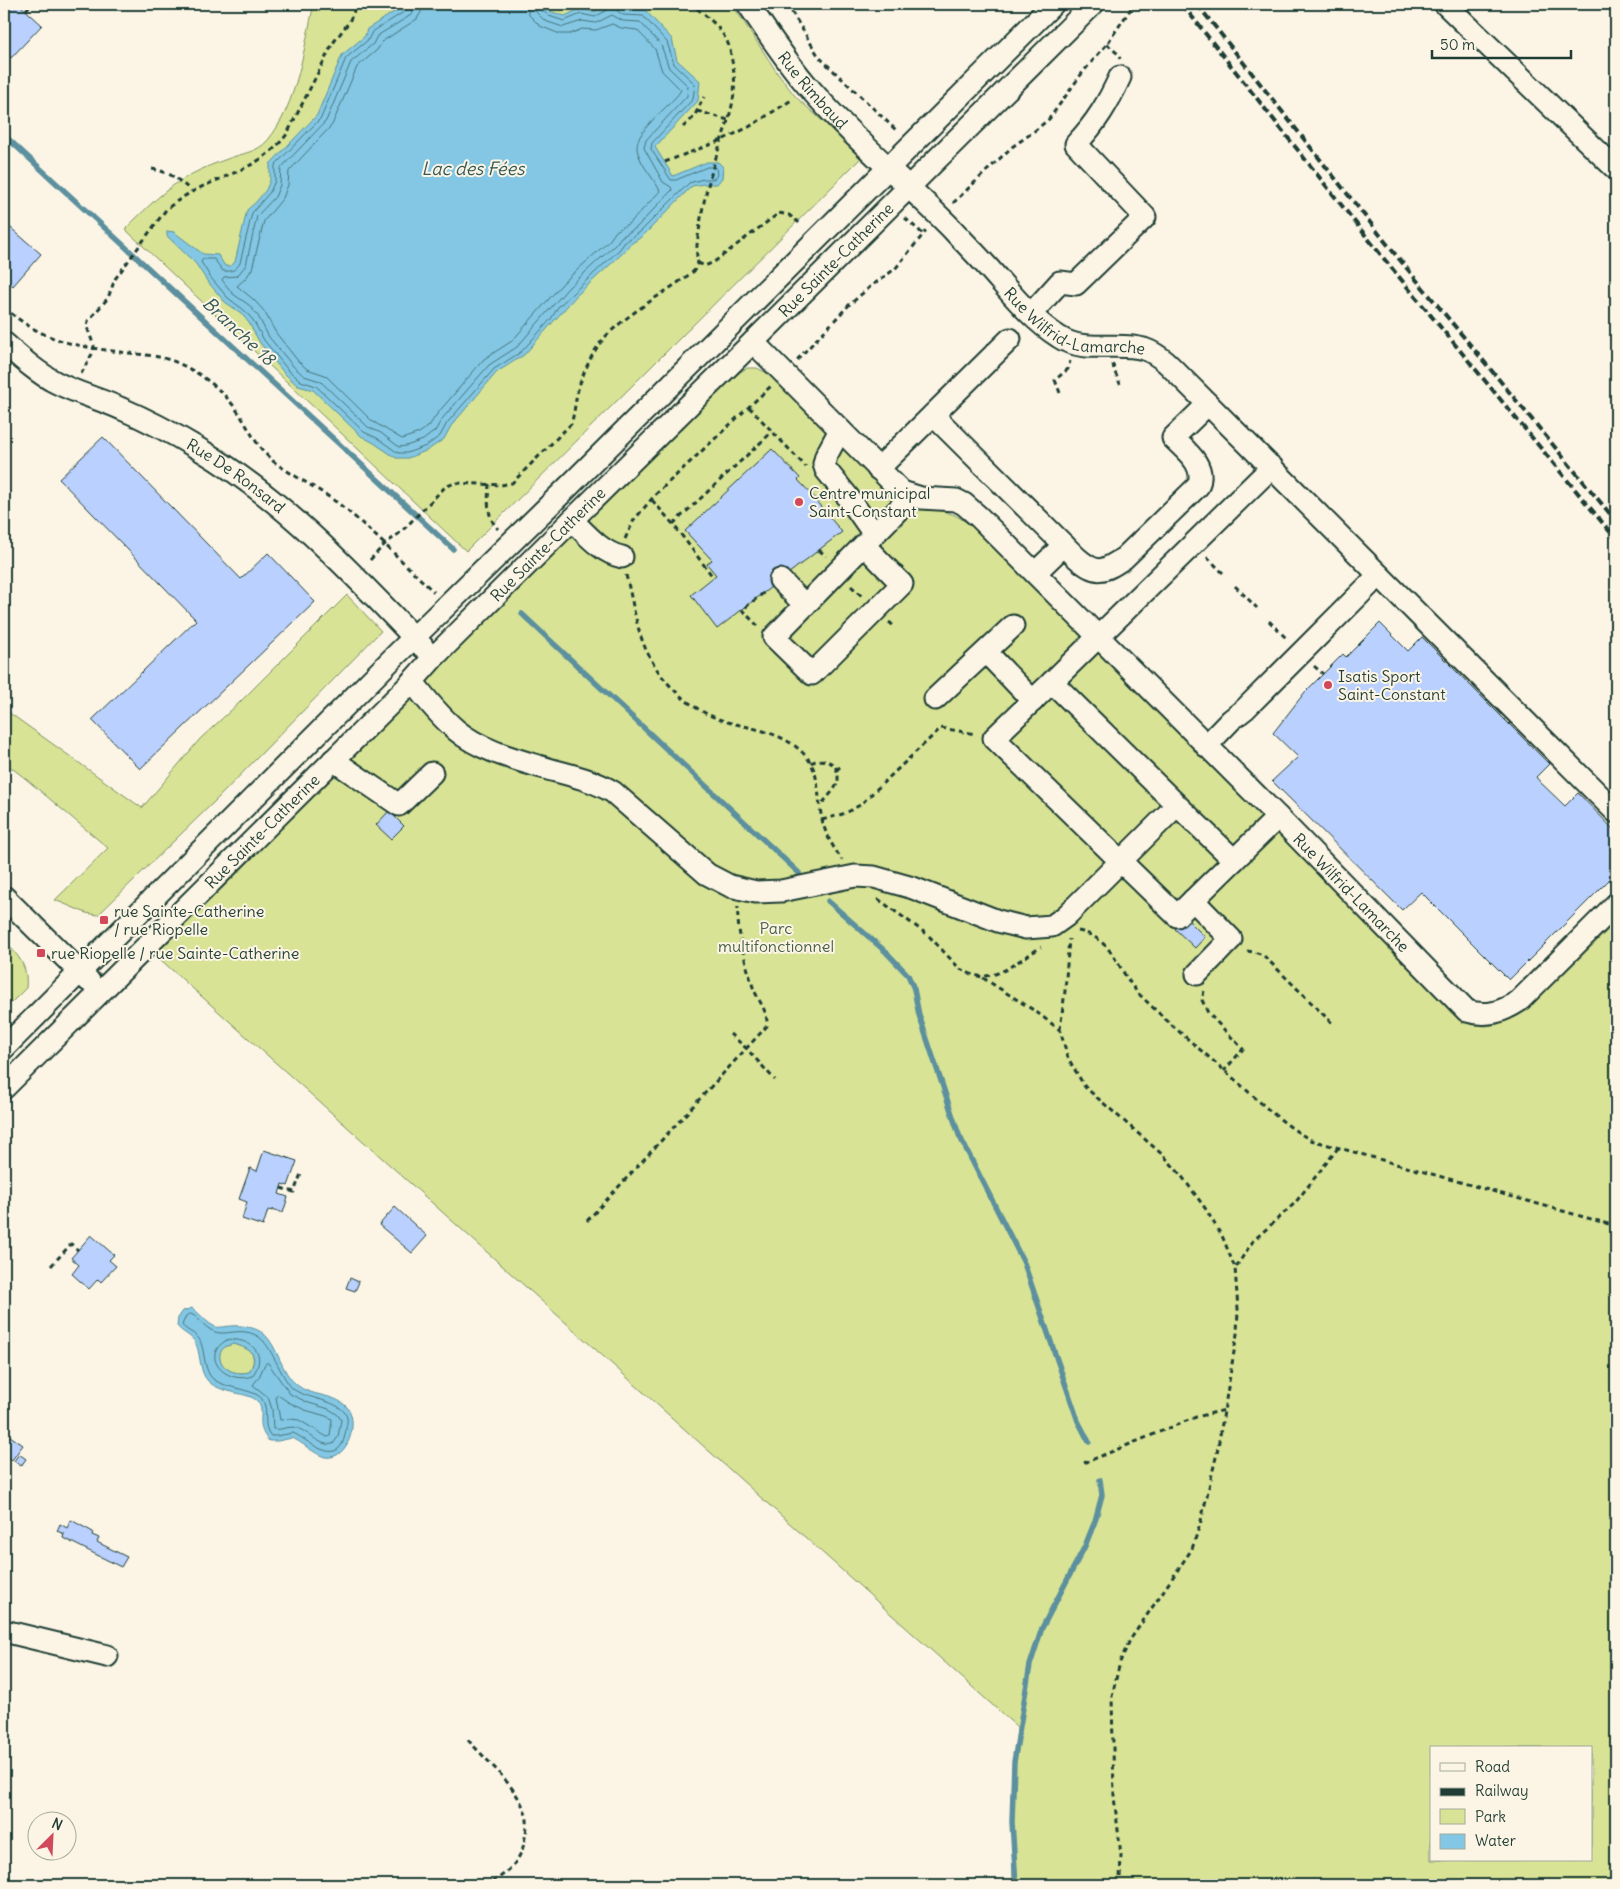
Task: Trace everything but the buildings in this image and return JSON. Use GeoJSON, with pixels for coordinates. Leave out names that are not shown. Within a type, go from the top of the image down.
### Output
{"type":"FeatureCollection","features":[{"type":"Feature","properties":{"kind":"street","name":"Rue Rimbaud"},"geometry":{"type":"LineString","coordinates":[[748,4],[808,86],[888,166]]}},
{"type":"Feature","properties":{"kind":"street","name":"Rue Sainte-Catherine"},"geometry":{"type":"LineString","coordinates":[[4,1048],[888,166],[1053,4]]}},
{"type":"Feature","properties":{"kind":"street","name":"Rue Sainte-Catherine"},"geometry":{"type":"LineString","coordinates":[[4,1088],[572,520],[1093,4]]}},
{"type":"Feature","properties":{"kind":"street"},"geometry":{"type":"LineString","coordinates":[[1445,4],[1616,169]]}},
{"type":"Feature","properties":{"kind":"street"},"geometry":{"type":"LineString","coordinates":[[1031,314],[1060,282],[1076,284],[1145,217],[1076,144],[1099,118],[1120,77]]}},
{"type":"Feature","properties":{"kind":"street","name":"Rue Wilfrid-Lamarche"},"geometry":{"type":"LineString","coordinates":[[888,166],[985,263],[1000,282],[1031,314],[1062,339],[1089,346],[1133,347],[1153,353],[1167,363],[1616,812]]}},
{"type":"Feature","properties":{"kind":"street"},"geometry":{"type":"LineString","coordinates":[[878,469],[1010,339]]}},
{"type":"Feature","properties":{"kind":"street","name":"Rue Wilfrid-Lamarche"},"geometry":{"type":"LineString","coordinates":[[753,342],[895,486],[909,495],[921,498],[956,500],[964,504],[979,517],[1278,817],[1467,1011],[1487,1014],[1499,1012],[1519,1001],[1616,904]]}},
{"type":"Feature","properties":{"kind":"street","name":"Rue De Ronsard"},"geometry":{"type":"LineString","coordinates":[[4,343],[39,372],[56,382],[150,422],[200,450],[260,492],[296,521],[371,592],[434,658]]}},
{"type":"Feature","properties":{"kind":"street"},"geometry":{"type":"LineString","coordinates":[[933,415],[1084,564],[1100,571],[1110,567],[1129,553],[1198,486],[1201,480],[1201,473],[1198,465],[1173,438],[1208,404]]}},
{"type":"Feature","properties":{"kind":"street"},"geometry":{"type":"LineString","coordinates":[[840,430],[826,456],[824,464],[826,470],[848,497],[869,539],[902,584],[812,674],[774,637],[869,539],[899,509],[909,495]]}},
{"type":"Feature","properties":{"kind":"street"},"geometry":{"type":"LineString","coordinates":[[1272,467],[994,738],[1177,916],[1278,817]]}},
{"type":"Feature","properties":{"kind":"street"},"geometry":{"type":"LineString","coordinates":[[572,520],[601,547],[612,554],[622,557]]}},
{"type":"Feature","properties":{"kind":"street"},"geometry":{"type":"LineString","coordinates":[[1035,573],[1064,545]]}},
{"type":"Feature","properties":{"kind":"street"},"geometry":{"type":"LineString","coordinates":[[1206,746],[1379,575]]}},
{"type":"Feature","properties":{"kind":"street"},"geometry":{"type":"LineString","coordinates":[[775,584],[805,605]]}},
{"type":"Feature","properties":{"kind":"street"},"geometry":{"type":"LineString","coordinates":[[935,699],[1013,626]]}},
{"type":"Feature","properties":{"kind":"street"},"geometry":{"type":"LineString","coordinates":[[986,652],[1033,701]]}},
{"type":"Feature","properties":{"kind":"street"},"geometry":{"type":"LineString","coordinates":[[412,681],[438,712],[466,737],[514,758],[598,783],[619,796],[707,874],[730,886],[756,892],[781,891],[855,876],[874,878],[913,888],[998,921],[1026,928],[1052,926],[1066,916],[1177,805]]}},
{"type":"Feature","properties":{"kind":"street"},"geometry":{"type":"LineString","coordinates":[[1052,682],[1234,860]]}},
{"type":"Feature","properties":{"kind":"street"},"geometry":{"type":"LineString","coordinates":[[333,760],[399,805],[432,773]]}},
{"type":"Feature","properties":{"kind":"street"},"geometry":{"type":"LineString","coordinates":[[4,897],[100,992]]}},
{"type":"Feature","properties":{"kind":"street"},"geometry":{"type":"LineString","coordinates":[[1193,900],[1231,938],[1202,981]]}},
{"type":"Feature","properties":{"kind":"street"},"geometry":{"type":"LineString","coordinates":[[4,1631],[107,1656]]}},
{"type":"Feature","properties":{"kind":"path"},"geometry":{"type":"LineString","coordinates":[[26,10],[31,4]]}},
{"type":"Feature","properties":{"kind":"path"},"geometry":{"type":"LineString","coordinates":[[80,377],[94,349],[87,326],[88,321],[108,298],[115,279],[127,262],[165,211],[191,191],[238,172],[268,156],[279,146],[288,134],[333,43],[348,22],[357,4]]}},
{"type":"Feature","properties":{"kind":"path"},"geometry":{"type":"LineString","coordinates":[[370,560],[384,545],[401,532],[444,487],[466,482],[501,485],[512,483],[571,424],[581,380],[606,336],[644,305],[694,271],[698,263],[696,254],[702,211],[735,94],[736,76],[724,36],[711,19],[692,4]]}},
{"type":"Feature","properties":{"kind":"path","name":"Rue Rimbaud"},"geometry":{"type":"LineString","coordinates":[[788,4],[812,48],[830,68],[896,130]]}},
{"type":"Feature","properties":{"kind":"path"},"geometry":{"type":"LineString","coordinates":[[951,205],[1012,147],[1049,119],[1083,72],[1107,44],[1134,4]]}},
{"type":"Feature","properties":{"kind":"path"},"geometry":{"type":"LineString","coordinates":[[825,72],[830,68]]}},
{"type":"Feature","properties":{"kind":"path"},"geometry":{"type":"LineString","coordinates":[[683,127],[694,117],[704,97]]}},
{"type":"Feature","properties":{"kind":"path"},"geometry":{"type":"LineString","coordinates":[[665,162],[722,140],[749,127],[796,97]]}},
{"type":"Feature","properties":{"kind":"path"},"geometry":{"type":"LineString","coordinates":[[697,111],[728,120]]}},
{"type":"Feature","properties":{"kind":"path"},"geometry":{"type":"LineString","coordinates":[[152,169],[164,171],[191,191]]}},
{"type":"Feature","properties":{"kind":"path"},"geometry":{"type":"LineString","coordinates":[[698,263],[705,266],[714,262],[779,213],[789,215],[802,225]]}},
{"type":"Feature","properties":{"kind":"path"},"geometry":{"type":"LineString","coordinates":[[902,214],[923,234]]}},
{"type":"Feature","properties":{"kind":"path"},"geometry":{"type":"LineString","coordinates":[[791,365],[849,305],[895,269],[930,227]]}},
{"type":"Feature","properties":{"kind":"path"},"geometry":{"type":"LineString","coordinates":[[4,307],[12,315],[56,340],[94,349],[161,357],[179,363],[201,376],[223,394],[237,410],[261,448],[273,460],[341,506],[434,592]]}},
{"type":"Feature","properties":{"kind":"path"},"geometry":{"type":"LineString","coordinates":[[1060,393],[1055,380],[1068,368],[1070,360]]}},
{"type":"Feature","properties":{"kind":"path"},"geometry":{"type":"LineString","coordinates":[[1113,362],[1120,384]]}},
{"type":"Feature","properties":{"kind":"path"},"geometry":{"type":"LineString","coordinates":[[776,381],[652,500],[629,527],[622,548],[622,557],[644,644],[659,673],[686,701],[709,716],[721,721],[766,732],[787,742],[804,754],[811,764],[819,791],[822,820],[830,841],[844,864]]}},
{"type":"Feature","properties":{"kind":"path"},"geometry":{"type":"LineString","coordinates":[[673,524],[772,432]]}},
{"type":"Feature","properties":{"kind":"path"},"geometry":{"type":"LineString","coordinates":[[489,484],[488,512],[493,524],[498,529]]}},
{"type":"Feature","properties":{"kind":"path"},"geometry":{"type":"LineString","coordinates":[[652,500],[714,577]]}},
{"type":"Feature","properties":{"kind":"path"},"geometry":{"type":"LineString","coordinates":[[1206,556],[1223,573]]}},
{"type":"Feature","properties":{"kind":"path"},"geometry":{"type":"LineString","coordinates":[[764,632],[742,610],[775,584]]}},
{"type":"Feature","properties":{"kind":"path"},"geometry":{"type":"LineString","coordinates":[[850,585],[869,604]]}},
{"type":"Feature","properties":{"kind":"path"},"geometry":{"type":"LineString","coordinates":[[1235,586],[1257,608]]}},
{"type":"Feature","properties":{"kind":"path"},"geometry":{"type":"LineString","coordinates":[[1270,621],[1290,642]]}},
{"type":"Feature","properties":{"kind":"path"},"geometry":{"type":"LineString","coordinates":[[1313,665],[1323,674]]}},
{"type":"Feature","properties":{"kind":"path"},"geometry":{"type":"LineString","coordinates":[[822,820],[846,813],[860,804],[941,728],[994,738]]}},
{"type":"Feature","properties":{"kind":"path"},"geometry":{"type":"LineString","coordinates":[[811,764],[823,759],[830,761],[836,770],[838,778],[836,786],[820,805]]}},
{"type":"Feature","properties":{"kind":"path"},"geometry":{"type":"LineString","coordinates":[[836,770],[843,765]]}},
{"type":"Feature","properties":{"kind":"path"},"geometry":{"type":"LineString","coordinates":[[587,1221],[767,1026],[768,1018],[764,1006],[753,988],[742,942],[738,911],[740,888]]}},
{"type":"Feature","properties":{"kind":"path"},"geometry":{"type":"LineString","coordinates":[[874,896],[928,935],[960,969],[982,977],[1060,1030]]}},
{"type":"Feature","properties":{"kind":"path"},"geometry":{"type":"LineString","coordinates":[[1075,930],[1086,932],[1112,953],[1137,992],[1163,1018],[1224,1071],[1302,1135],[1311,1140],[1616,1226]]}},
{"type":"Feature","properties":{"kind":"path"},"geometry":{"type":"LineString","coordinates":[[1069,931],[1066,991],[1060,1030],[1068,1058],[1085,1087],[1164,1156],[1181,1175],[1205,1208],[1219,1231],[1235,1268],[1238,1309],[1237,1334],[1224,1410],[1201,1522],[1192,1549],[1130,1640],[1120,1662],[1112,1696],[1114,1798],[1121,1855],[1118,1885]]}},
{"type":"Feature","properties":{"kind":"path"},"geometry":{"type":"LineString","coordinates":[[982,977],[1005,970],[1044,944]]}},
{"type":"Feature","properties":{"kind":"path"},"geometry":{"type":"LineString","coordinates":[[1241,953],[1246,951],[1263,955],[1332,1024]]}},
{"type":"Feature","properties":{"kind":"path"},"geometry":{"type":"LineString","coordinates":[[1202,981],[1202,1000],[1208,1014],[1243,1049],[1224,1071]]}},
{"type":"Feature","properties":{"kind":"path"},"geometry":{"type":"LineString","coordinates":[[730,1034],[746,1048],[775,1080]]}},
{"type":"Feature","properties":{"kind":"path"},"geometry":{"type":"LineString","coordinates":[[1235,1268],[1254,1241],[1295,1203],[1338,1148]]}},
{"type":"Feature","properties":{"kind":"path"},"geometry":{"type":"LineString","coordinates":[[281,1188],[294,1192],[301,1174]]}},
{"type":"Feature","properties":{"kind":"path"},"geometry":{"type":"LineString","coordinates":[[51,1266],[71,1244],[78,1250]]}},
{"type":"Feature","properties":{"kind":"path"},"geometry":{"type":"LineString","coordinates":[[1084,1463],[1196,1417],[1224,1410]]}},
{"type":"Feature","properties":{"kind":"path"},"geometry":{"type":"LineString","coordinates":[[468,1740],[510,1787],[524,1806],[528,1822],[522,1854],[505,1874],[487,1885]]}},
{"type":"Feature","properties":{"kind":"green space","name":"Lac des Fées"},"geometry":{"type":"Polygon","coordinates":[[[314,4],[732,4],[778,74],[796,97],[862,157],[466,551],[125,229],[157,199],[183,179],[214,164],[259,148],[268,140],[278,126],[293,93],[314,4]]]}},
{"type":"Feature","properties":{"kind":"green space","name":"Parc multifonctionnel"},"geometry":{"type":"Polygon","coordinates":[[[747,368],[757,368],[767,373],[897,503],[945,512],[969,524],[1464,1020],[1475,1025],[1498,1024],[1530,1007],[1616,922],[1616,1885],[1013,1885],[1012,1790],[1017,1727],[152,952],[732,377],[747,368]]]}},
{"type":"Feature","properties":{"kind":"green space"},"geometry":{"type":"Polygon","coordinates":[[[347,595],[381,631],[217,799],[98,915],[86,913],[55,900],[108,848],[4,762],[4,709],[142,808],[200,739],[239,703],[347,595]]]}},
{"type":"Feature","properties":{"kind":"green space"},"geometry":{"type":"Polygon","coordinates":[[[9,946],[23,965],[26,976],[26,988],[4,1010],[4,951],[9,946]]]}},
{"type":"Feature","properties":{"kind":"green space"},"geometry":{"type":"Polygon","coordinates":[[[234,1344],[245,1348],[252,1354],[253,1361],[249,1372],[239,1373],[231,1371],[221,1362],[219,1356],[221,1351],[234,1344]]]}},
{"type":"Feature","properties":{"kind":"water","name":"Lac des Fées"},"geometry":{"type":"Polygon","coordinates":[[[407,4],[543,4],[552,12],[565,16],[581,8],[593,12],[609,4],[616,4],[625,10],[645,10],[672,39],[677,60],[700,81],[698,101],[655,147],[673,176],[707,162],[718,162],[723,167],[722,178],[717,184],[692,186],[643,236],[629,245],[624,252],[576,296],[524,355],[497,372],[451,426],[444,439],[428,450],[408,458],[396,458],[361,436],[313,390],[298,386],[284,373],[260,343],[241,313],[225,302],[207,281],[196,264],[167,236],[167,231],[174,232],[203,254],[218,255],[225,266],[231,266],[235,262],[247,210],[266,190],[270,180],[270,164],[317,115],[342,55],[365,36],[367,29],[407,4]]]}},
{"type":"Feature","properties":{"kind":"water"},"geometry":{"type":"Polygon","coordinates":[[[192,1308],[216,1327],[244,1326],[261,1332],[269,1339],[287,1374],[297,1385],[309,1392],[335,1399],[346,1406],[350,1412],[352,1429],[346,1446],[340,1453],[325,1457],[292,1438],[269,1441],[262,1430],[261,1410],[258,1402],[249,1396],[213,1385],[205,1377],[195,1341],[177,1326],[178,1318],[183,1311],[192,1308]],[[234,1344],[221,1351],[221,1362],[231,1371],[239,1373],[249,1372],[254,1357],[245,1348],[234,1344]]]}},
{"type":"Feature","properties":{"kind":"waterway","name":"Branche 18"},"geometry":{"type":"LineString","coordinates":[[4,135],[453,549]]}},
{"type":"Feature","properties":{"kind":"waterway"},"geometry":{"type":"LineString","coordinates":[[522,614],[799,873]]}},
{"type":"Feature","properties":{"kind":"waterway"},"geometry":{"type":"LineString","coordinates":[[828,901],[886,952],[908,975],[914,989],[919,1015],[959,1135],[1024,1263],[1078,1421],[1089,1442]]}},
{"type":"Feature","properties":{"kind":"waterway"},"geometry":{"type":"LineString","coordinates":[[1016,1885],[1012,1822],[1014,1762],[1030,1665],[1042,1628],[1085,1546],[1095,1521],[1102,1495],[1100,1480]]}},
{"type":"Feature","properties":{"kind":"railway"},"geometry":{"type":"LineString","coordinates":[[1182,4],[1385,260],[1616,539]]}},
{"type":"Feature","properties":{"kind":"railway"},"geometry":{"type":"LineString","coordinates":[[1197,4],[1395,254],[1616,521]]}},
{"type":"Feature","properties":{"kind":"place","name":"Centre municipal Saint-Constant"},"geometry":{"type":"Point","coordinates":[799,502]}},
{"type":"Feature","properties":{"kind":"place","name":"Isatis Sport Saint-Constant"},"geometry":{"type":"Point","coordinates":[1328,685]}},
{"type":"Feature","properties":{"kind":"place","name":"rue Sainte-Catherine / rue Riopelle"},"geometry":{"type":"Point","coordinates":[104,920]}},
{"type":"Feature","properties":{"kind":"place","name":"rue Riopelle / rue Sainte-Catherine"},"geometry":{"type":"Point","coordinates":[41,953]}}]}
